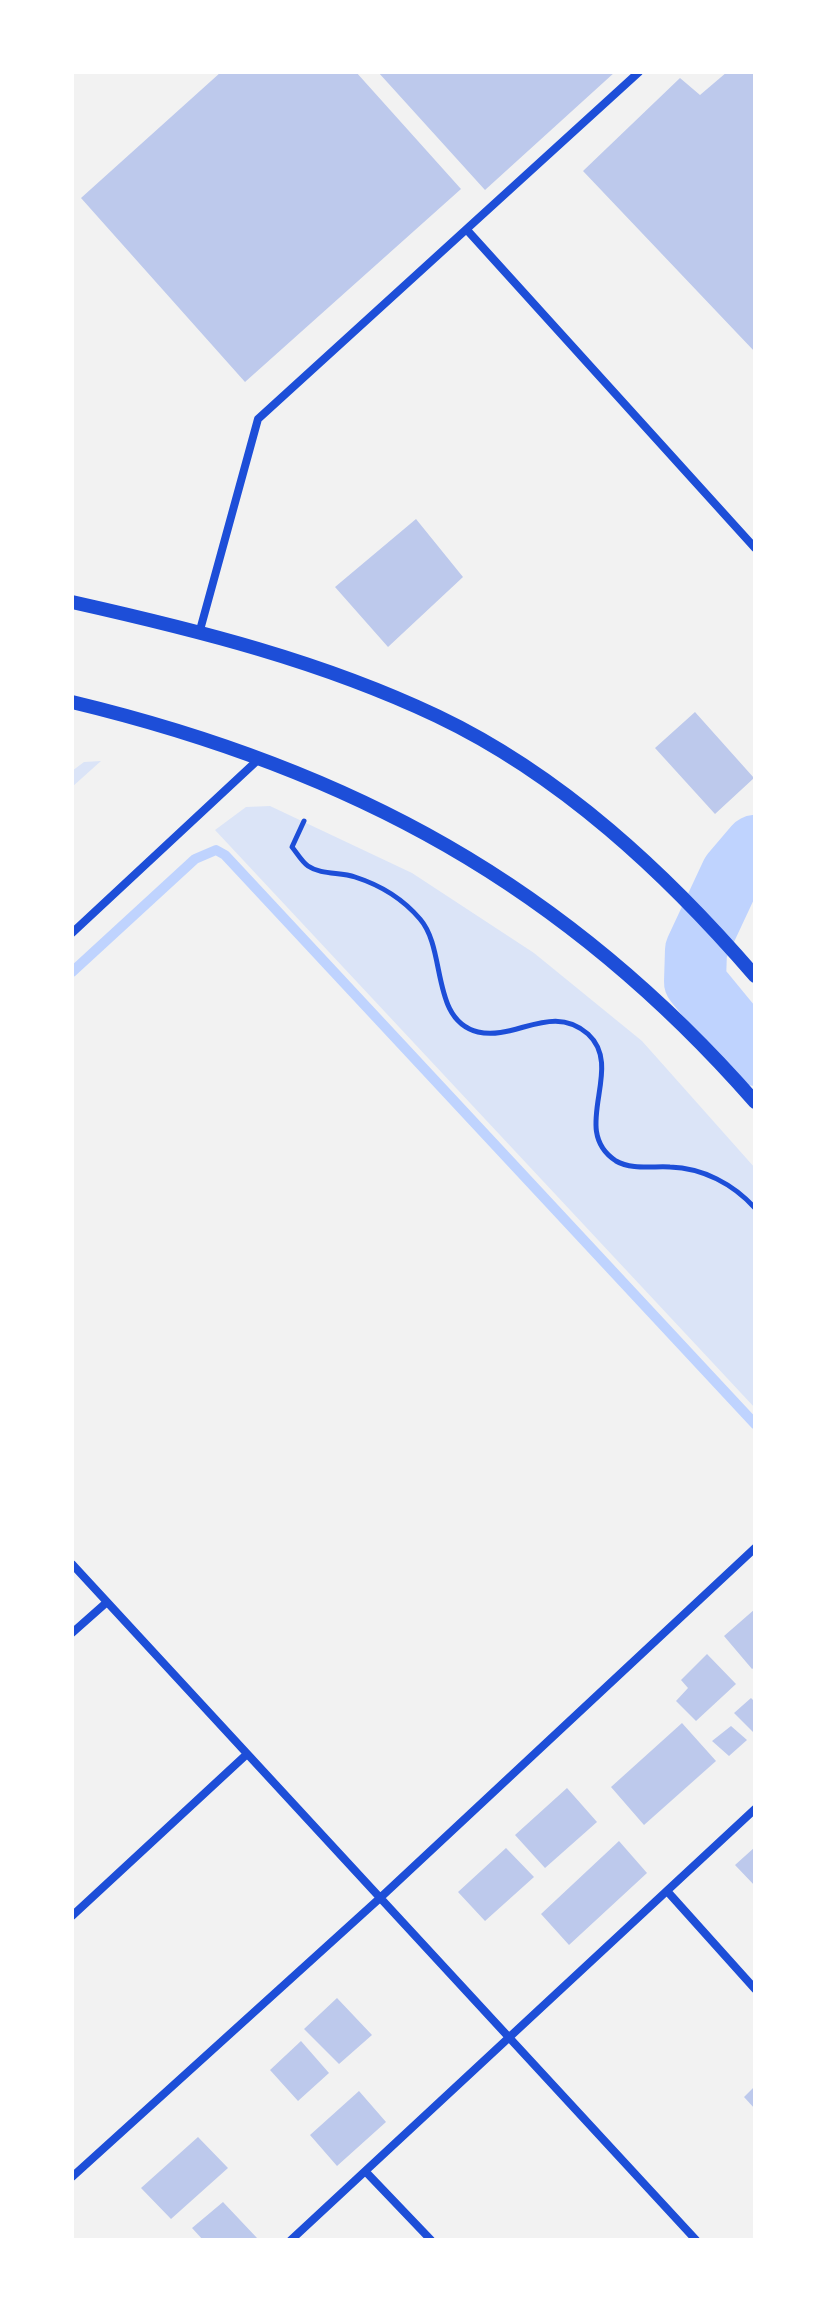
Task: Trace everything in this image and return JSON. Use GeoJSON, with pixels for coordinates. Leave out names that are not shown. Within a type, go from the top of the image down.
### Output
{"type":"FeatureCollection","features":[{"type":"Feature","properties":{"kind":"street"},"geometry":{"type":"LineString","coordinates":[[200,630],[258,419],[639,72]]}},
{"type":"Feature","properties":{"kind":"street"},"geometry":{"type":"LineString","coordinates":[[467,230],[755,548]]}},
{"type":"Feature","properties":{"kind":"street"},"geometry":{"type":"LineString","coordinates":[[72,602],[200,630],[343,676],[438,717],[506,755],[636,852],[696,907],[755,976]]}},
{"type":"Feature","properties":{"kind":"street"},"geometry":{"type":"LineString","coordinates":[[72,702],[149,721],[261,756],[423,829],[506,882],[632,975],[717,1058],[755,1102]]}},
{"type":"Feature","properties":{"kind":"street"},"geometry":{"type":"LineString","coordinates":[[72,933],[261,756]]}},
{"type":"Feature","properties":{"kind":"street"},"geometry":{"type":"LineString","coordinates":[[72,2177],[380,1898],[755,1548]]}},
{"type":"Feature","properties":{"kind":"street"},"geometry":{"type":"LineString","coordinates":[[72,1564],[696,2240]]}},
{"type":"Feature","properties":{"kind":"street"},"geometry":{"type":"LineString","coordinates":[[72,1633],[107,1602]]}},
{"type":"Feature","properties":{"kind":"street"},"geometry":{"type":"LineString","coordinates":[[72,1916],[247,1754]]}},
{"type":"Feature","properties":{"kind":"street"},"geometry":{"type":"LineString","coordinates":[[291,2240],[755,1809]]}},
{"type":"Feature","properties":{"kind":"street"},"geometry":{"type":"LineString","coordinates":[[667,1891],[755,1989]]}},
{"type":"Feature","properties":{"kind":"street"},"geometry":{"type":"LineString","coordinates":[[366,2172],[431,2240]]}},
{"type":"Feature","properties":{"kind":"path"},"geometry":{"type":"LineString","coordinates":[[304,821],[292,847],[307,866],[355,877],[395,895],[421,920],[435,940],[442,993],[459,1023],[476,1031],[495,1033],[542,1020],[566,1023],[585,1032],[599,1046],[601,1073],[593,1130],[602,1150],[619,1163],[673,1167],[710,1175],[742,1193],[755,1208]]}},
{"type":"Feature","properties":{"kind":"shaded area"},"geometry":{"type":"Polygon","coordinates":[[[101,761],[72,787],[72,771],[84,762],[101,761]]]}},
{"type":"Feature","properties":{"kind":"shaded area"},"geometry":{"type":"Polygon","coordinates":[[[270,806],[412,873],[534,953],[642,1041],[755,1168],[755,1408],[215,830],[246,807],[270,806]]]}},
{"type":"Feature","properties":{"kind":"building"},"geometry":{"type":"Polygon","coordinates":[[[221,72],[356,72],[461,189],[245,382],[81,198],[221,72]]]}},
{"type":"Feature","properties":{"kind":"building"},"geometry":{"type":"Polygon","coordinates":[[[378,72],[615,72],[485,190],[378,72]]]}},
{"type":"Feature","properties":{"kind":"building"},"geometry":{"type":"Polygon","coordinates":[[[727,72],[755,72],[755,352],[583,171],[680,78],[700,95],[727,72]]]}},
{"type":"Feature","properties":{"kind":"building"},"geometry":{"type":"Polygon","coordinates":[[[416,519],[463,577],[388,647],[335,587],[416,519]]]}},
{"type":"Feature","properties":{"kind":"building"},"geometry":{"type":"Polygon","coordinates":[[[695,712],[754,778],[715,814],[655,748],[695,712]]]}},
{"type":"Feature","properties":{"kind":"building"},"geometry":{"type":"Polygon","coordinates":[[[755,1609],[755,1667],[752,1669],[724,1636],[755,1609]]]}},
{"type":"Feature","properties":{"kind":"building"},"geometry":{"type":"Polygon","coordinates":[[[707,1654],[736,1684],[696,1721],[676,1701],[688,1688],[681,1680],[707,1654]]]}},
{"type":"Feature","properties":{"kind":"building"},"geometry":{"type":"Polygon","coordinates":[[[751,1698],[755,1702],[755,1734],[734,1713],[751,1698]]]}},
{"type":"Feature","properties":{"kind":"building"},"geometry":{"type":"Polygon","coordinates":[[[682,1723],[716,1761],[644,1825],[611,1787],[682,1723]]]}},
{"type":"Feature","properties":{"kind":"building"},"geometry":{"type":"Polygon","coordinates":[[[731,1726],[747,1740],[729,1756],[712,1741],[731,1726]]]}},
{"type":"Feature","properties":{"kind":"building"},"geometry":{"type":"Polygon","coordinates":[[[567,1788],[597,1822],[545,1868],[515,1835],[567,1788]]]}},
{"type":"Feature","properties":{"kind":"building"},"geometry":{"type":"Polygon","coordinates":[[[619,1841],[647,1873],[569,1945],[541,1914],[619,1841]]]}},
{"type":"Feature","properties":{"kind":"building"},"geometry":{"type":"Polygon","coordinates":[[[755,1847],[755,1886],[735,1865],[755,1847]]]}},
{"type":"Feature","properties":{"kind":"building"},"geometry":{"type":"Polygon","coordinates":[[[506,1848],[534,1877],[485,1921],[458,1892],[506,1848]]]}},
{"type":"Feature","properties":{"kind":"building"},"geometry":{"type":"Polygon","coordinates":[[[337,1998],[372,2035],[339,2064],[304,2029],[337,1998]]]}},
{"type":"Feature","properties":{"kind":"building"},"geometry":{"type":"Polygon","coordinates":[[[301,2041],[329,2073],[298,2101],[270,2070],[301,2041]]]}},
{"type":"Feature","properties":{"kind":"building"},"geometry":{"type":"Polygon","coordinates":[[[755,2086],[755,2109],[744,2097],[755,2086]]]}},
{"type":"Feature","properties":{"kind":"building"},"geometry":{"type":"Polygon","coordinates":[[[359,2091],[386,2122],[337,2166],[310,2135],[359,2091]]]}},
{"type":"Feature","properties":{"kind":"building"},"geometry":{"type":"Polygon","coordinates":[[[198,2137],[228,2168],[171,2219],[141,2188],[198,2137]]]}},
{"type":"Feature","properties":{"kind":"building"},"geometry":{"type":"Polygon","coordinates":[[[223,2202],[257,2238],[255,2240],[203,2240],[192,2228],[223,2202]]]}},
{"type":"Feature","properties":{"kind":"waterway"},"geometry":{"type":"LineString","coordinates":[[755,846],[732,873],[696,950],[695,982],[755,1055]]}},
{"type":"Feature","properties":{"kind":"waterway"},"geometry":{"type":"LineString","coordinates":[[72,972],[195,859],[216,850],[225,855],[755,1424]]}}]}
